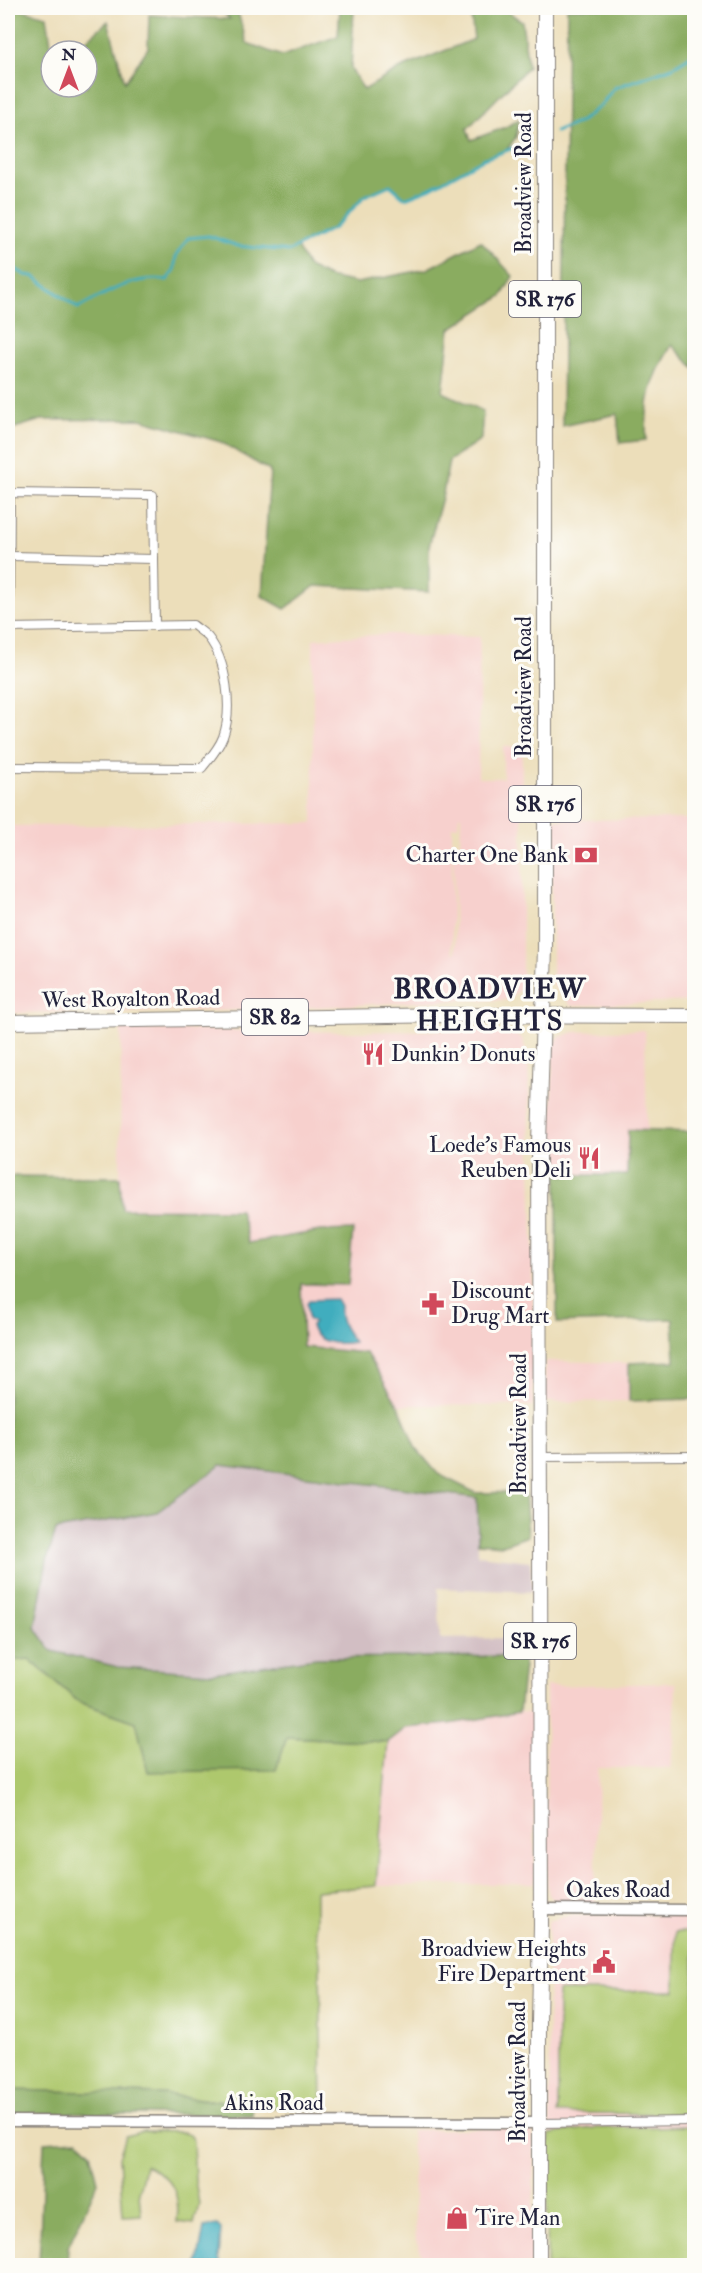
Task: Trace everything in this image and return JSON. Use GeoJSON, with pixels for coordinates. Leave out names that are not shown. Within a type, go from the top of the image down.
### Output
{"type":"FeatureCollection","features":[{"type":"Feature","properties":{"kind":"main road","name":"Broadview Road"},"geometry":{"type":"LineString","coordinates":[[539,2265],[541,1909],[539,1143],[544,948],[545,8]]}},
{"type":"Feature","properties":{"kind":"main road","name":"SR 82"},"geometry":{"type":"LineString","coordinates":[[542,1016],[694,1016]]}},
{"type":"Feature","properties":{"kind":"main road","name":"West Royalton Road"},"geometry":{"type":"LineString","coordinates":[[8,1022],[248,1017],[542,1016]]}},
{"type":"Feature","properties":{"kind":"street"},"geometry":{"type":"LineString","coordinates":[[8,767],[202,768],[214,753],[223,736],[229,695],[218,657],[208,637],[193,626],[8,628],[10,492],[153,495],[155,626]]}},
{"type":"Feature","properties":{"kind":"street"},"geometry":{"type":"LineString","coordinates":[[10,556],[154,559]]}},
{"type":"Feature","properties":{"kind":"street"},"geometry":{"type":"LineString","coordinates":[[540,1457],[694,1456]]}},
{"type":"Feature","properties":{"kind":"street","name":"Oakes Road"},"geometry":{"type":"LineString","coordinates":[[541,1909],[694,1910]]}},
{"type":"Feature","properties":{"kind":"street","name":"Akins Road"},"geometry":{"type":"LineString","coordinates":[[8,2121],[539,2123]]}},
{"type":"Feature","properties":{"kind":"street"},"geometry":{"type":"LineString","coordinates":[[539,2123],[694,2121]]}},
{"type":"Feature","properties":{"kind":"shaded area"},"geometry":{"type":"Polygon","coordinates":[[[390,634],[480,637],[478,778],[503,778],[503,747],[522,747],[522,988],[507,1000],[456,1000],[259,1010],[8,1013],[8,826],[313,823],[313,639],[390,634]],[[459,816],[458,826],[452,826],[452,950],[455,954],[453,845],[460,845],[461,816],[459,816]]]}},
{"type":"Feature","properties":{"kind":"shaded area"},"geometry":{"type":"Polygon","coordinates":[[[694,819],[694,1001],[571,1006],[552,984],[552,820],[694,819]]]}},
{"type":"Feature","properties":{"kind":"shaded area"},"geometry":{"type":"Polygon","coordinates":[[[121,1029],[351,1032],[485,1030],[510,1032],[522,1038],[528,1057],[533,1239],[533,1406],[399,1405],[366,1353],[303,1347],[301,1284],[353,1230],[320,1231],[249,1243],[240,1210],[122,1209],[120,1177],[121,1029]]]}},
{"type":"Feature","properties":{"kind":"shaded area"},"geometry":{"type":"Polygon","coordinates":[[[645,1030],[647,1131],[628,1130],[627,1175],[550,1175],[553,1046],[559,1037],[575,1032],[645,1030]]]}},
{"type":"Feature","properties":{"kind":"shaded area"},"geometry":{"type":"Polygon","coordinates":[[[545,1361],[629,1363],[629,1401],[545,1402],[545,1361]]]}},
{"type":"Feature","properties":{"kind":"shaded area"},"geometry":{"type":"Polygon","coordinates":[[[221,1465],[477,1499],[478,1555],[530,1561],[533,1592],[438,1588],[440,1639],[525,1638],[525,1656],[316,1658],[213,1673],[118,1667],[52,1651],[35,1627],[47,1560],[56,1530],[157,1512],[221,1465]]]}},
{"type":"Feature","properties":{"kind":"shaded area"},"geometry":{"type":"Polygon","coordinates":[[[676,1683],[674,1744],[670,1768],[598,1768],[595,1904],[557,1903],[549,1895],[547,1886],[546,1686],[676,1683]]]}},
{"type":"Feature","properties":{"kind":"shaded area"},"geometry":{"type":"Polygon","coordinates":[[[519,1712],[533,1713],[535,1883],[376,1886],[388,1742],[406,1728],[450,1724],[519,1712]]]}},
{"type":"Feature","properties":{"kind":"shaded area"},"geometry":{"type":"Polygon","coordinates":[[[694,1914],[694,2265],[547,2266],[550,2134],[548,1921],[568,1916],[694,1914]]]}},
{"type":"Feature","properties":{"kind":"shaded area"},"geometry":{"type":"Polygon","coordinates":[[[511,2128],[532,2131],[534,2144],[532,2265],[423,2265],[422,2254],[416,2240],[411,2130],[511,2128]]]}},
{"type":"Feature","properties":{"kind":"green space"},"geometry":{"type":"Polygon","coordinates":[[[15,8],[47,16],[50,39],[39,39],[39,99],[99,99],[99,39],[88,39],[108,21],[125,82],[148,48],[149,15],[230,19],[219,8],[244,8],[238,13],[247,43],[282,56],[338,36],[340,8],[354,8],[351,69],[364,90],[399,69],[474,39],[470,8],[502,8],[522,21],[528,67],[467,129],[471,140],[506,127],[519,119],[516,137],[506,151],[483,159],[431,188],[405,198],[390,185],[365,196],[334,228],[297,247],[308,267],[328,277],[357,283],[427,269],[481,241],[513,276],[502,296],[450,329],[443,392],[483,411],[481,439],[449,461],[429,546],[429,592],[315,586],[285,609],[262,596],[270,471],[221,442],[141,419],[41,420],[8,430],[8,64],[15,8]]]}},
{"type":"Feature","properties":{"kind":"green space"},"geometry":{"type":"Polygon","coordinates":[[[567,8],[694,8],[694,368],[672,345],[654,380],[648,402],[646,440],[620,443],[617,414],[562,426],[567,8]]]}},
{"type":"Feature","properties":{"kind":"green space"},"geometry":{"type":"Polygon","coordinates":[[[628,1130],[694,1132],[694,1399],[629,1401],[629,1363],[675,1361],[673,1319],[557,1323],[557,1175],[627,1175],[628,1130]]]}},
{"type":"Feature","properties":{"kind":"green space"},"geometry":{"type":"Polygon","coordinates":[[[8,1176],[120,1177],[122,1209],[240,1210],[249,1243],[320,1231],[353,1230],[348,1285],[301,1284],[303,1347],[366,1353],[399,1406],[415,1447],[438,1474],[476,1493],[525,1492],[528,1536],[503,1545],[478,1543],[477,1498],[221,1465],[157,1512],[56,1530],[47,1560],[35,1627],[52,1651],[118,1667],[213,1673],[316,1658],[525,1656],[519,1712],[450,1724],[406,1728],[388,1742],[287,1737],[276,1770],[148,1772],[136,1722],[79,1702],[29,1659],[8,1661],[8,1176]]]}},
{"type":"Feature","properties":{"kind":"green space"},"geometry":{"type":"Polygon","coordinates":[[[29,1659],[79,1702],[136,1722],[287,1737],[388,1742],[376,1886],[316,1891],[316,1930],[320,1963],[322,2110],[253,2106],[163,2094],[8,2090],[8,1661],[29,1659]]]}},
{"type":"Feature","properties":{"kind":"green space"},"geometry":{"type":"Polygon","coordinates":[[[675,1932],[694,1932],[694,2114],[558,2113],[558,1991],[675,1991],[675,1932]]]}},
{"type":"Feature","properties":{"kind":"green space"},"geometry":{"type":"Polygon","coordinates":[[[8,2090],[163,2094],[253,2106],[252,2115],[8,2113],[8,2090]]]}},
{"type":"Feature","properties":{"kind":"green space"},"geometry":{"type":"Polygon","coordinates":[[[694,2126],[694,2265],[547,2265],[550,2134],[591,2128],[694,2126]]]}},
{"type":"Feature","properties":{"kind":"green space"},"geometry":{"type":"Polygon","coordinates":[[[143,2131],[184,2132],[189,2134],[193,2141],[199,2204],[194,2224],[177,2222],[177,2202],[173,2187],[162,2174],[145,2165],[139,2192],[141,2215],[123,2216],[119,2157],[126,2136],[143,2131]]]}},
{"type":"Feature","properties":{"kind":"green space"},"geometry":{"type":"Polygon","coordinates":[[[78,2140],[91,2153],[98,2182],[68,2247],[67,2265],[39,2265],[44,2142],[78,2140]]]}},
{"type":"Feature","properties":{"kind":"water"},"geometry":{"type":"Polygon","coordinates":[[[336,1299],[340,1306],[343,1325],[354,1342],[328,1342],[317,1337],[313,1332],[311,1326],[314,1323],[308,1319],[309,1300],[336,1299]]]}},
{"type":"Feature","properties":{"kind":"water"},"geometry":{"type":"Polygon","coordinates":[[[217,2225],[221,2229],[219,2259],[221,2265],[197,2265],[204,2227],[217,2225]]]}},
{"type":"Feature","properties":{"kind":"waterway"},"geometry":{"type":"LineString","coordinates":[[555,132],[580,122],[602,104],[614,88],[673,67],[694,54]]}},
{"type":"Feature","properties":{"kind":"waterway"},"geometry":{"type":"LineString","coordinates":[[8,264],[25,275],[33,276],[78,308],[110,291],[132,283],[143,280],[167,280],[174,271],[176,256],[188,238],[209,236],[238,246],[289,251],[334,228],[365,196],[390,185],[405,198],[431,188],[483,159],[522,145]]}},
{"type":"Feature","properties":{"kind":"place","name":"Charter One Bank"},"geometry":{"type":"Point","coordinates":[586,855]}},
{"type":"Feature","properties":{"kind":"place","name":"Dunkin' Donuts"},"geometry":{"type":"Point","coordinates":[373,1054]}},
{"type":"Feature","properties":{"kind":"place","name":"Loede's Famous Reuben Deli"},"geometry":{"type":"Point","coordinates":[589,1158]}},
{"type":"Feature","properties":{"kind":"place","name":"Discount Drug Mart"},"geometry":{"type":"Point","coordinates":[433,1304]}},
{"type":"Feature","properties":{"kind":"place","name":"Broadview Heights Fire Department"},"geometry":{"type":"Point","coordinates":[604,1962]}},
{"type":"Feature","properties":{"kind":"place","name":"Tire Man"},"geometry":{"type":"Point","coordinates":[457,2218]}},
{"type":"Feature","properties":{"kind":"district","name":"BROADVIEW HEIGHTS"},"geometry":{"type":"Point","coordinates":[490,1005]}}]}
